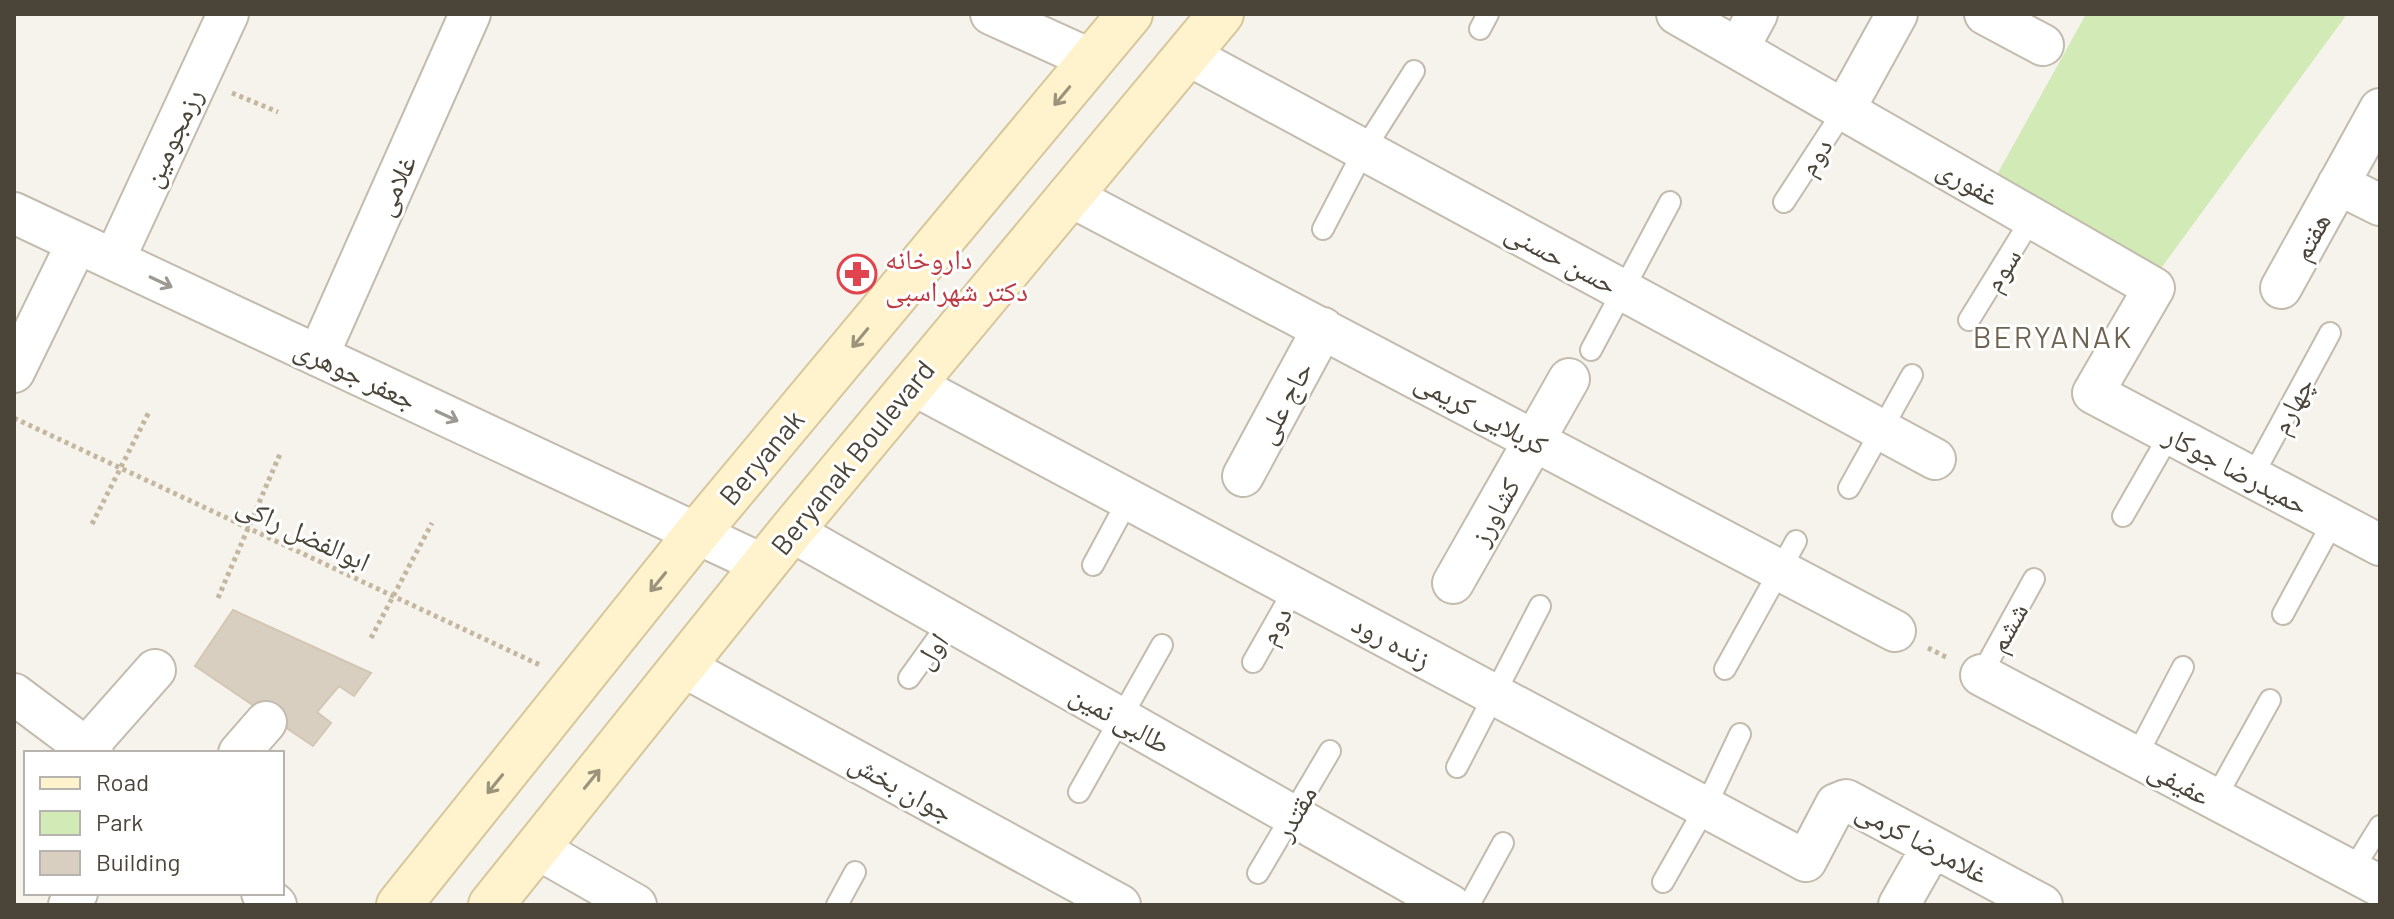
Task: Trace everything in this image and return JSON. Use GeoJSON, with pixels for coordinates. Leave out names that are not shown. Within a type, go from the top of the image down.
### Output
{"type":"FeatureCollection","features":[{"type":"Feature","properties":{"kind":"main road","name":"Beryanak"},"geometry":{"type":"LineString","coordinates":[[399,905],[697,533],[1130,14]]}},
{"type":"Feature","properties":{"kind":"main road","name":"Beryanak Boulevard"},"geometry":{"type":"LineString","coordinates":[[491,905],[791,531],[1221,14]]}},
{"type":"Feature","properties":{"kind":"street","name":"رزمجومین"},"geometry":{"type":"LineString","coordinates":[[114,260],[228,14]]}},
{"type":"Feature","properties":{"kind":"street","name":"غلامی"},"geometry":{"type":"LineString","coordinates":[[318,356],[470,14]]}},
{"type":"Feature","properties":{"kind":"street"},"geometry":{"type":"LineString","coordinates":[[991,14],[1092,60]]}},
{"type":"Feature","properties":{"kind":"street","name":"غفوری"},"geometry":{"type":"LineString","coordinates":[[1677,14],[2154,288],[2093,393]]}},
{"type":"Feature","properties":{"kind":"street"},"geometry":{"type":"LineString","coordinates":[[1738,49],[1757,14]]}},
{"type":"Feature","properties":{"kind":"street"},"geometry":{"type":"LineString","coordinates":[[1844,110],[1897,14]]}},
{"type":"Feature","properties":{"kind":"street"},"geometry":{"type":"LineString","coordinates":[[1985,14],[2043,45]]}},
{"type":"Feature","properties":{"kind":"street","name":"حسن حسنی"},"geometry":{"type":"LineString","coordinates":[[1188,55],[1935,459]]}},
{"type":"Feature","properties":{"kind":"street"},"geometry":{"type":"LineString","coordinates":[[2380,109],[2338,184],[2380,205]]}},
{"type":"Feature","properties":{"kind":"street","name":"هفتم"},"geometry":{"type":"LineString","coordinates":[[2281,288],[2338,184]]}},
{"type":"Feature","properties":{"kind":"street","name":"کربلایی کریمی"},"geometry":{"type":"LineString","coordinates":[[1068,195],[1534,440],[1788,555],[1895,631]]}},
{"type":"Feature","properties":{"kind":"street","name":"جعفر جوهری"},"geometry":{"type":"LineString","coordinates":[[14,213],[764,565]]}},
{"type":"Feature","properties":{"kind":"street"},"geometry":{"type":"LineString","coordinates":[[14,372],[77,243]]}},
{"type":"Feature","properties":{"kind":"street","name":"حاج علی"},"geometry":{"type":"LineString","coordinates":[[1243,476],[1323,328]]}},
{"type":"Feature","properties":{"kind":"street"},"geometry":{"type":"LineString","coordinates":[[1534,440],[1580,364]]}},
{"type":"Feature","properties":{"kind":"street","name":"زنده رود"},"geometry":{"type":"LineString","coordinates":[[912,384],[1806,861],[1836,804],[1846,800]]}},
{"type":"Feature","properties":{"kind":"street","name":"حمیدرضا جوکار"},"geometry":{"type":"LineString","coordinates":[[2093,393],[2380,545]]}},
{"type":"Feature","properties":{"kind":"street","name":"کشاورز"},"geometry":{"type":"LineString","coordinates":[[1453,583],[1534,440]]}},
{"type":"Feature","properties":{"kind":"street","name":"طالبی نمین"},"geometry":{"type":"LineString","coordinates":[[791,531],[1450,905]]}},
{"type":"Feature","properties":{"kind":"street","name":"جوان بخش"},"geometry":{"type":"LineString","coordinates":[[684,667],[1120,905]]}},
{"type":"Feature","properties":{"kind":"street"},"geometry":{"type":"LineString","coordinates":[[14,694],[90,750],[155,670]]}},
{"type":"Feature","properties":{"kind":"street","name":"عفیفی"},"geometry":{"type":"LineString","coordinates":[[1981,675],[2366,879]]}},
{"type":"Feature","properties":{"kind":"street"},"geometry":{"type":"LineString","coordinates":[[241,751],[266,722]]}},
{"type":"Feature","properties":{"kind":"street","name":"غلامرضا کرمی"},"geometry":{"type":"LineString","coordinates":[[1846,800],[2042,905]]}},
{"type":"Feature","properties":{"kind":"street"},"geometry":{"type":"LineString","coordinates":[[1899,905],[1932,847]]}},
{"type":"Feature","properties":{"kind":"street"},"geometry":{"type":"LineString","coordinates":[[536,848],[636,905]]}},
{"type":"Feature","properties":{"kind":"lane"},"geometry":{"type":"LineString","coordinates":[[1323,229],[1364,150],[1414,71]]}},
{"type":"Feature","properties":{"kind":"lane","name":"دوم"},"geometry":{"type":"LineString","coordinates":[[1784,202],[1844,110]]}},
{"type":"Feature","properties":{"kind":"lane"},"geometry":{"type":"LineString","coordinates":[[1580,364],[1670,202]]}},
{"type":"Feature","properties":{"kind":"lane","name":"سوم"},"geometry":{"type":"LineString","coordinates":[[1969,320],[2032,218]]}},
{"type":"Feature","properties":{"kind":"lane","name":"چهارم"},"geometry":{"type":"LineString","coordinates":[[2252,477],[2330,333]]}},
{"type":"Feature","properties":{"kind":"lane"},"geometry":{"type":"LineString","coordinates":[[1849,488],[1912,375]]}},
{"type":"Feature","properties":{"kind":"lane"},"geometry":{"type":"LineString","coordinates":[[2123,516],[2170,434]]}},
{"type":"Feature","properties":{"kind":"lane"},"geometry":{"type":"LineString","coordinates":[[1093,565],[1128,500]]}},
{"type":"Feature","properties":{"kind":"lane"},"geometry":{"type":"LineString","coordinates":[[2283,614],[2334,520]]}},
{"type":"Feature","properties":{"kind":"lane"},"geometry":{"type":"LineString","coordinates":[[1725,669],[1788,555]]}},
{"type":"Feature","properties":{"kind":"lane","name":"ششم"},"geometry":{"type":"LineString","coordinates":[[1981,675],[2034,579]]}},
{"type":"Feature","properties":{"kind":"lane","name":"دوم"},"geometry":{"type":"LineString","coordinates":[[1253,662],[1295,588]]}},
{"type":"Feature","properties":{"kind":"lane"},"geometry":{"type":"LineString","coordinates":[[1457,767],[1540,606]]}},
{"type":"Feature","properties":{"kind":"lane","name":"اول"},"geometry":{"type":"LineString","coordinates":[[909,678],[950,621]]}},
{"type":"Feature","properties":{"kind":"lane"},"geometry":{"type":"LineString","coordinates":[[1079,792],[1162,645]]}},
{"type":"Feature","properties":{"kind":"lane"},"geometry":{"type":"LineString","coordinates":[[2136,757],[2183,667]]}},
{"type":"Feature","properties":{"kind":"lane"},"geometry":{"type":"LineString","coordinates":[[2215,799],[2270,700]]}},
{"type":"Feature","properties":{"kind":"lane"},"geometry":{"type":"LineString","coordinates":[[1663,882],[1705,808],[1740,734]]}},
{"type":"Feature","properties":{"kind":"lane","name":"مقتدر"},"geometry":{"type":"LineString","coordinates":[[1258,873],[1330,751]]}},
{"type":"Feature","properties":{"kind":"lane"},"geometry":{"type":"LineString","coordinates":[[2366,879],[2380,826]]}},
{"type":"Feature","properties":{"kind":"lane"},"geometry":{"type":"LineString","coordinates":[[1469,905],[1503,843]]}},
{"type":"Feature","properties":{"kind":"lane"},"geometry":{"type":"LineString","coordinates":[[837,905],[855,872]]}},
{"type":"Feature","properties":{"kind":"path"},"geometry":{"type":"LineString","coordinates":[[198,78],[278,112]]}},
{"type":"Feature","properties":{"kind":"path"},"geometry":{"type":"LineString","coordinates":[[92,524],[150,410]]}},
{"type":"Feature","properties":{"kind":"path","name":"ابوالفضل راکی"},"geometry":{"type":"LineString","coordinates":[[14,418],[577,682]]}},
{"type":"Feature","properties":{"kind":"path"},"geometry":{"type":"LineString","coordinates":[[218,598],[280,454]]}},
{"type":"Feature","properties":{"kind":"path"},"geometry":{"type":"LineString","coordinates":[[371,638],[432,523]]}},
{"type":"Feature","properties":{"kind":"path"},"geometry":{"type":"LineString","coordinates":[[1895,631],[1981,675]]}},
{"type":"Feature","properties":{"kind":"green space"},"geometry":{"type":"Polygon","coordinates":[[[2086,14],[2340,14],[2345,17],[2156,275],[1994,180],[2086,14]]]}},
{"type":"Feature","properties":{"kind":"building"},"geometry":{"type":"Polygon","coordinates":[[[233,610],[371,673],[354,696],[339,686],[317,712],[331,723],[313,746],[195,666],[233,610]]]}},
{"type":"Feature","properties":{"kind":"place","name":"داروخانه دکتر شهراسبی"},"geometry":{"type":"Point","coordinates":[857,274]}},
{"type":"Feature","properties":{"kind":"district","name":"BERYANAK"},"geometry":{"type":"Point","coordinates":[2053,336]}}]}
